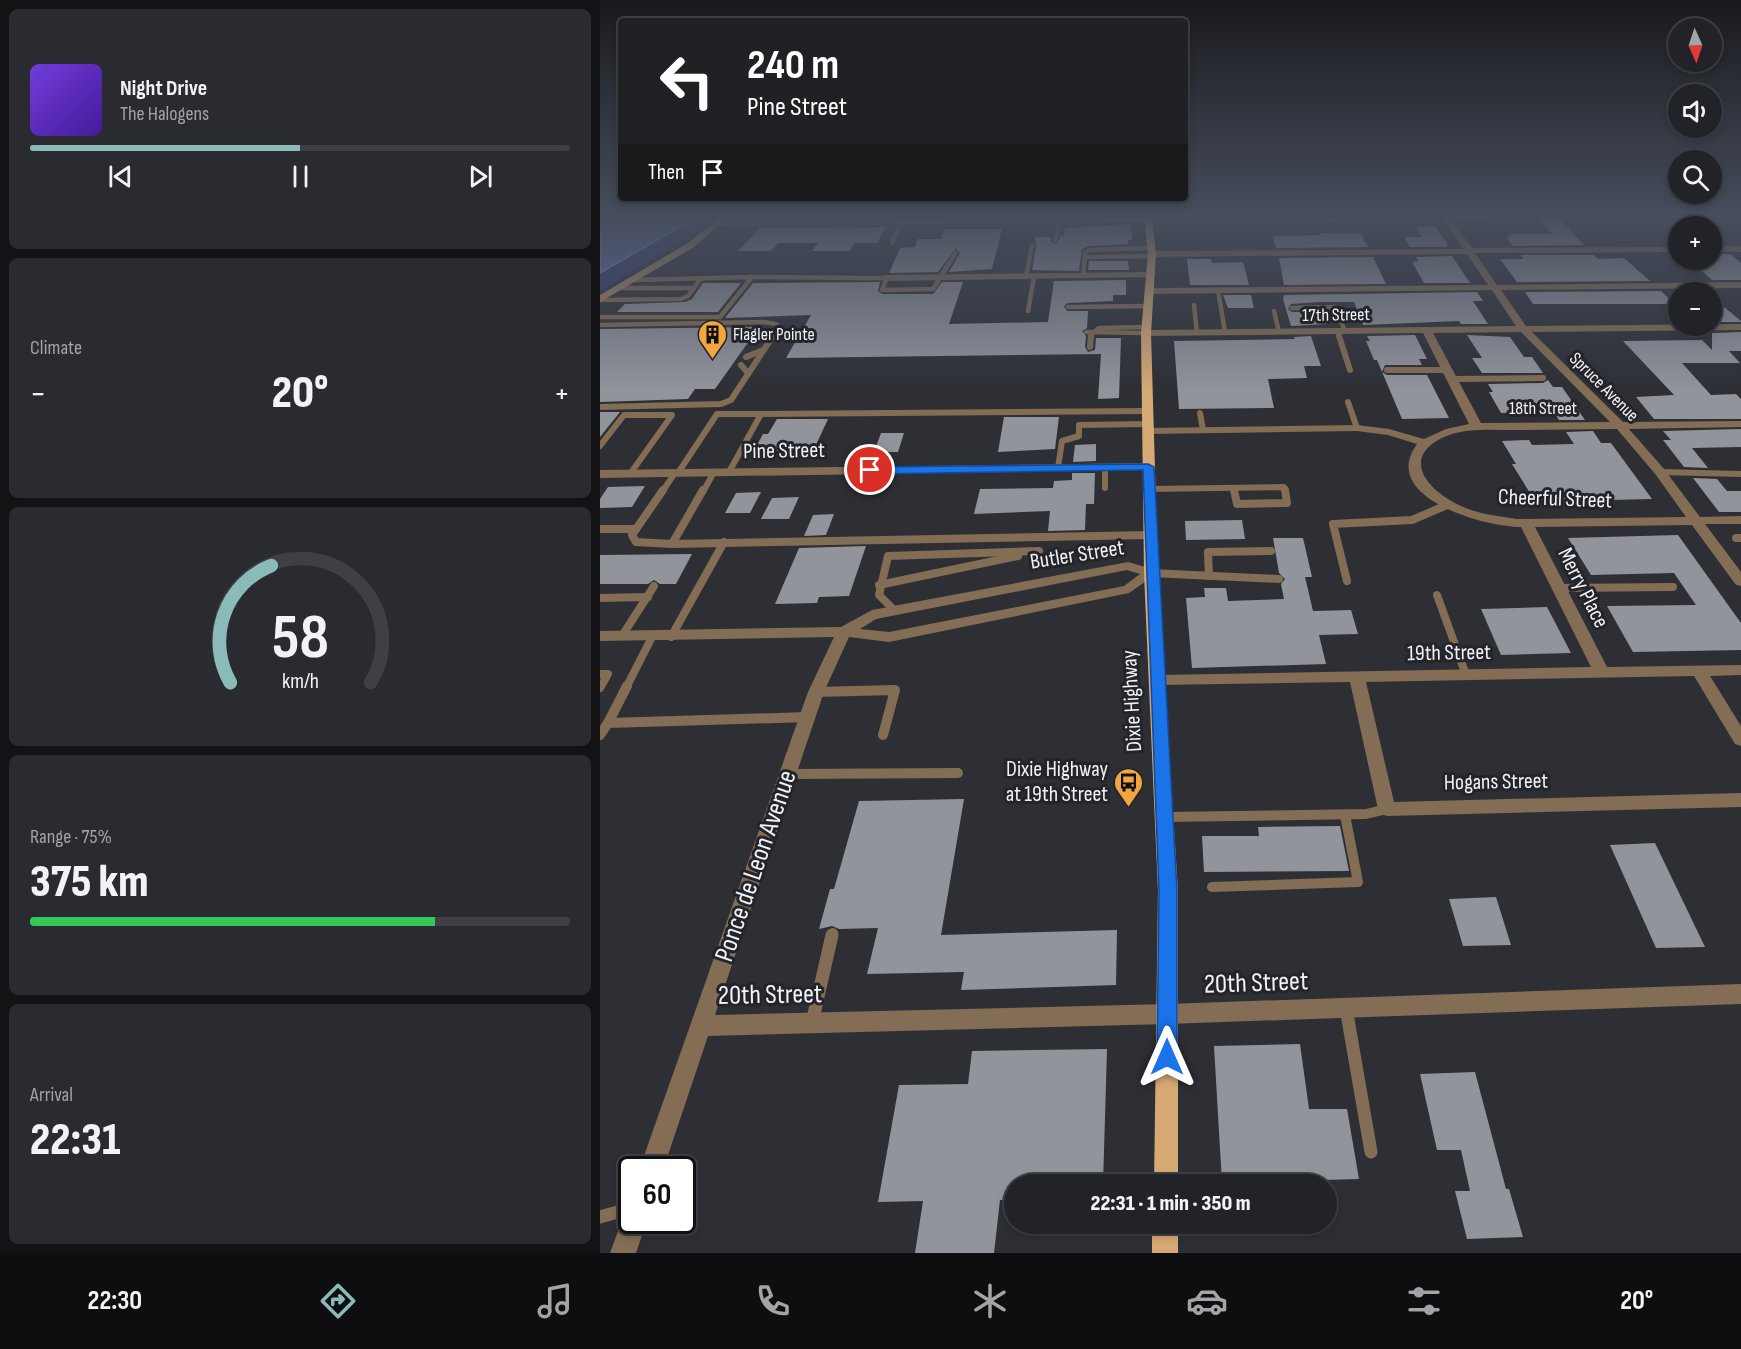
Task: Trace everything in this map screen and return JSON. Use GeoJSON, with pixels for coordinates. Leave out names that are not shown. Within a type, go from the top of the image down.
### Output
{"type":"FeatureCollection","features":[{"type":"Feature","properties":{"kind":"main road","name":"Dixie Highway"},"geometry":{"type":"LineString","coordinates":[[1150,274],[1147,330],[1147,422],[1151,573],[1168,891],[1166,1174]]}},
{"type":"Feature","properties":{"kind":"main road"},"geometry":{"type":"LineString","coordinates":[[1165,1234],[1165,1253]]}},
{"type":"Feature","properties":{"kind":"street"},"geometry":{"type":"LineString","coordinates":[[600,300],[642,274]]}},
{"type":"Feature","properties":{"kind":"street","name":"Spruce Avenue"},"geometry":{"type":"LineString","coordinates":[[1485,274],[1523,330],[1621,426],[1660,472],[1741,582]]}},
{"type":"Feature","properties":{"kind":"street"},"geometry":{"type":"LineString","coordinates":[[886,278],[1083,276],[1149,291],[1741,285]]}},
{"type":"Feature","properties":{"kind":"street","name":"17th Street"},"geometry":{"type":"LineString","coordinates":[[1147,330],[1197,333],[1741,327]]}},
{"type":"Feature","properties":{"kind":"street"},"geometry":{"type":"LineString","coordinates":[[1427,331],[1477,427]]}},
{"type":"Feature","properties":{"kind":"street"},"geometry":{"type":"LineString","coordinates":[[1147,422],[1203,430],[1357,428],[1389,432],[1423,442]]}},
{"type":"Feature","properties":{"kind":"street","name":"18th Street"},"geometry":{"type":"LineString","coordinates":[[1423,442],[1454,429],[1477,427],[1741,424]]}},
{"type":"Feature","properties":{"kind":"street","name":"Cheerful Street"},"geometry":{"type":"LineString","coordinates":[[1423,442],[1413,457],[1415,473],[1429,491],[1447,504],[1487,518],[1526,523],[1741,520]]}},
{"type":"Feature","properties":{"kind":"street","name":"Pine Street"},"geometry":{"type":"LineString","coordinates":[[600,474],[1148,467]]}},
{"type":"Feature","properties":{"kind":"street","name":"Merry Place"},"geometry":{"type":"LineString","coordinates":[[1526,523],[1602,673]]}},
{"type":"Feature","properties":{"kind":"street","name":"Butler Street"},"geometry":{"type":"LineString","coordinates":[[844,632],[872,615],[1128,566],[1151,573]]}},
{"type":"Feature","properties":{"kind":"street","name":"Butler Street"},"geometry":{"type":"LineString","coordinates":[[600,636],[671,637],[844,632],[889,637],[1129,589],[1151,573]]}},
{"type":"Feature","properties":{"kind":"street","name":"Ponce de Leon Avenue"},"geometry":{"type":"LineString","coordinates":[[656,1156],[807,717],[844,632]]}},
{"type":"Feature","properties":{"kind":"street","name":"19th Street"},"geometry":{"type":"LineString","coordinates":[[1158,680],[1741,670]]}},
{"type":"Feature","properties":{"kind":"street"},"geometry":{"type":"LineString","coordinates":[[1699,671],[1741,740]]}},
{"type":"Feature","properties":{"kind":"street"},"geometry":{"type":"LineString","coordinates":[[1357,677],[1387,809]]}},
{"type":"Feature","properties":{"kind":"street","name":"Hogans Street"},"geometry":{"type":"LineString","coordinates":[[1387,809],[1741,800]]}},
{"type":"Feature","properties":{"kind":"street","name":"20th Street"},"geometry":{"type":"LineString","coordinates":[[701,1026],[1167,1014],[1741,994]]}},
{"type":"Feature","properties":{"kind":"street"},"geometry":{"type":"LineString","coordinates":[[622,1253],[629,1234]]}},
{"type":"Feature","properties":{"kind":"lane"},"geometry":{"type":"LineString","coordinates":[[938,278],[940,274]]}},
{"type":"Feature","properties":{"kind":"lane"},"geometry":{"type":"LineString","coordinates":[[633,280],[752,277],[886,278]]}},
{"type":"Feature","properties":{"kind":"lane"},"geometry":{"type":"LineString","coordinates":[[600,317],[720,317],[752,277]]}},
{"type":"Feature","properties":{"kind":"lane"},"geometry":{"type":"LineString","coordinates":[[1028,311],[1030,277]]}},
{"type":"Feature","properties":{"kind":"lane"},"geometry":{"type":"LineString","coordinates":[[600,300],[672,300],[688,296],[701,278]]}},
{"type":"Feature","properties":{"kind":"lane"},"geometry":{"type":"LineString","coordinates":[[618,288],[694,288]]}},
{"type":"Feature","properties":{"kind":"lane"},"geometry":{"type":"LineString","coordinates":[[1218,290],[1225,332]]}},
{"type":"Feature","properties":{"kind":"lane"},"geometry":{"type":"LineString","coordinates":[[1068,307],[1149,291]]}},
{"type":"Feature","properties":{"kind":"lane"},"geometry":{"type":"LineString","coordinates":[[1194,306],[1197,333]]}},
{"type":"Feature","properties":{"kind":"lane"},"geometry":{"type":"LineString","coordinates":[[1292,308],[1335,307],[1350,370]]}},
{"type":"Feature","properties":{"kind":"lane"},"geometry":{"type":"LineString","coordinates":[[1274,311],[1279,332]]}},
{"type":"Feature","properties":{"kind":"lane"},"geometry":{"type":"LineString","coordinates":[[600,325],[776,324],[778,328],[731,399],[722,404],[600,407]]}},
{"type":"Feature","properties":{"kind":"lane"},"geometry":{"type":"LineString","coordinates":[[1090,347],[1091,332],[1147,330]]}},
{"type":"Feature","properties":{"kind":"lane"},"geometry":{"type":"LineString","coordinates":[[746,357],[764,350]]}},
{"type":"Feature","properties":{"kind":"lane"},"geometry":{"type":"LineString","coordinates":[[741,365],[741,369],[748,373]]}},
{"type":"Feature","properties":{"kind":"lane"},"geometry":{"type":"LineString","coordinates":[[1388,370],[1543,378]]}},
{"type":"Feature","properties":{"kind":"lane"},"geometry":{"type":"LineString","coordinates":[[1348,402],[1357,428]]}},
{"type":"Feature","properties":{"kind":"lane"},"geometry":{"type":"LineString","coordinates":[[1200,413],[1203,430]]}},
{"type":"Feature","properties":{"kind":"lane"},"geometry":{"type":"LineString","coordinates":[[1147,422],[717,414],[632,535],[636,542],[672,544],[1150,535]]}},
{"type":"Feature","properties":{"kind":"lane"},"geometry":{"type":"LineString","coordinates":[[729,472],[761,414]]}},
{"type":"Feature","properties":{"kind":"lane"},"geometry":{"type":"LineString","coordinates":[[600,446],[624,415],[672,415],[630,474]]}},
{"type":"Feature","properties":{"kind":"lane"},"geometry":{"type":"LineString","coordinates":[[1058,468],[1062,441],[1078,436],[1079,425],[1147,422]]}},
{"type":"Feature","properties":{"kind":"lane"},"geometry":{"type":"LineString","coordinates":[[1105,467],[1105,488]]}},
{"type":"Feature","properties":{"kind":"lane"},"geometry":{"type":"LineString","coordinates":[[672,544],[714,472]]}},
{"type":"Feature","properties":{"kind":"lane"},"geometry":{"type":"LineString","coordinates":[[1660,472],[1741,474]]}},
{"type":"Feature","properties":{"kind":"lane"},"geometry":{"type":"LineString","coordinates":[[1149,489],[1284,487],[1287,503],[1237,504],[1234,488]]}},
{"type":"Feature","properties":{"kind":"lane"},"geometry":{"type":"LineString","coordinates":[[1347,581],[1333,524],[1412,520],[1447,504]]}},
{"type":"Feature","properties":{"kind":"lane"},"geometry":{"type":"LineString","coordinates":[[600,529],[636,529]]}},
{"type":"Feature","properties":{"kind":"lane"},"geometry":{"type":"LineString","coordinates":[[671,637],[724,542]]}},
{"type":"Feature","properties":{"kind":"lane"},"geometry":{"type":"LineString","coordinates":[[879,585],[1039,551],[888,556],[879,585],[879,595],[895,611]]}},
{"type":"Feature","properties":{"kind":"lane"},"geometry":{"type":"LineString","coordinates":[[1209,576],[1208,552],[1271,551]]}},
{"type":"Feature","properties":{"kind":"lane"},"geometry":{"type":"LineString","coordinates":[[1151,573],[1279,579]]}},
{"type":"Feature","properties":{"kind":"lane"},"geometry":{"type":"LineString","coordinates":[[622,636],[654,586]]}},
{"type":"Feature","properties":{"kind":"lane"},"geometry":{"type":"LineString","coordinates":[[1559,588],[1673,587]]}},
{"type":"Feature","properties":{"kind":"lane"},"geometry":{"type":"LineString","coordinates":[[1437,595],[1466,675]]}},
{"type":"Feature","properties":{"kind":"lane"},"geometry":{"type":"LineString","coordinates":[[600,598],[648,597]]}},
{"type":"Feature","properties":{"kind":"lane"},"geometry":{"type":"LineString","coordinates":[[600,735],[652,637]]}},
{"type":"Feature","properties":{"kind":"lane"},"geometry":{"type":"LineString","coordinates":[[600,674],[608,674],[600,688]]}},
{"type":"Feature","properties":{"kind":"lane"},"geometry":{"type":"LineString","coordinates":[[816,692],[895,690],[883,735]]}},
{"type":"Feature","properties":{"kind":"lane"},"geometry":{"type":"LineString","coordinates":[[608,723],[807,717]]}},
{"type":"Feature","properties":{"kind":"lane"},"geometry":{"type":"LineString","coordinates":[[788,774],[958,773]]}},
{"type":"Feature","properties":{"kind":"lane"},"geometry":{"type":"LineString","coordinates":[[1164,817],[1366,814],[1387,809]]}},
{"type":"Feature","properties":{"kind":"lane"},"geometry":{"type":"LineString","coordinates":[[1212,887],[1358,882],[1345,814]]}},
{"type":"Feature","properties":{"kind":"lane"},"geometry":{"type":"LineString","coordinates":[[812,1023],[833,933]]}},
{"type":"Feature","properties":{"kind":"lane"},"geometry":{"type":"LineString","coordinates":[[1346,1008],[1371,1152]]}},
{"type":"Feature","properties":{"kind":"lane"},"geometry":{"type":"LineString","coordinates":[[600,1217],[618,1212]]}},
{"type":"Feature","properties":{"kind":"shaded area"},"geometry":{"type":"Polygon","coordinates":[[[600,274],[628,274],[600,292],[600,274]]]}},
{"type":"Feature","properties":{"kind":"building"},"geometry":{"type":"Polygon","coordinates":[[[1189,274],[1246,274],[1249,285],[1190,285],[1189,274]]]}},
{"type":"Feature","properties":{"kind":"building"},"geometry":{"type":"Polygon","coordinates":[[[1282,274],[1381,274],[1386,284],[1284,285],[1282,274]]]}},
{"type":"Feature","properties":{"kind":"building"},"geometry":{"type":"Polygon","coordinates":[[[1419,274],[1464,274],[1470,283],[1424,283],[1419,274]]]}},
{"type":"Feature","properties":{"kind":"building"},"geometry":{"type":"Polygon","coordinates":[[[1511,274],[1643,274],[1650,281],[1517,282],[1511,274]]]}},
{"type":"Feature","properties":{"kind":"building"},"geometry":{"type":"Polygon","coordinates":[[[1706,274],[1741,274],[1741,280],[1712,280],[1706,274]]]}},
{"type":"Feature","properties":{"kind":"building"},"geometry":{"type":"Polygon","coordinates":[[[1126,280],[1126,295],[1113,295],[1113,301],[1068,303],[1064,306],[1067,311],[1088,311],[1087,328],[1082,331],[1086,336],[1085,347],[1088,352],[1095,350],[1096,338],[1121,338],[1119,398],[1098,399],[1101,354],[786,358],[811,315],[725,318],[753,283],[880,282],[878,291],[882,294],[933,294],[942,282],[963,282],[949,324],[1048,322],[1054,281],[1126,280]]]}},
{"type":"Feature","properties":{"kind":"building"},"geometry":{"type":"Polygon","coordinates":[[[703,283],[741,283],[718,312],[617,312],[625,304],[685,302],[692,299],[703,283]]]}},
{"type":"Feature","properties":{"kind":"building"},"geometry":{"type":"Polygon","coordinates":[[[1661,291],[1668,298],[1668,304],[1533,304],[1525,292],[1661,291]]]}},
{"type":"Feature","properties":{"kind":"building"},"geometry":{"type":"Polygon","coordinates":[[[1477,292],[1483,301],[1473,301],[1488,324],[1461,324],[1459,321],[1363,325],[1354,302],[1320,302],[1291,304],[1288,309],[1292,312],[1324,312],[1328,324],[1291,326],[1283,299],[1284,295],[1477,292]]]}},
{"type":"Feature","properties":{"kind":"building"},"geometry":{"type":"Polygon","coordinates":[[[1223,295],[1251,295],[1254,308],[1228,308],[1223,295]]]}},
{"type":"Feature","properties":{"kind":"building"},"geometry":{"type":"Polygon","coordinates":[[[1722,305],[1741,321],[1722,322],[1722,305]]]}},
{"type":"Feature","properties":{"kind":"building","name":"Flagler Pointe"},"geometry":{"type":"Polygon","coordinates":[[[759,327],[715,389],[695,389],[688,399],[600,402],[600,329],[759,327]]]}},
{"type":"Feature","properties":{"kind":"building"},"geometry":{"type":"Polygon","coordinates":[[[1741,332],[1741,351],[1729,351],[1740,363],[1682,363],[1711,395],[1736,394],[1741,399],[1741,419],[1654,419],[1636,397],[1674,395],[1623,341],[1702,340],[1712,350],[1712,336],[1722,336],[1722,333],[1741,332]]]}},
{"type":"Feature","properties":{"kind":"building"},"geometry":{"type":"Polygon","coordinates":[[[1415,335],[1427,359],[1419,359],[1422,365],[1385,365],[1382,372],[1366,341],[1370,341],[1367,336],[1415,335]]]}},
{"type":"Feature","properties":{"kind":"building"},"geometry":{"type":"Polygon","coordinates":[[[1467,335],[1510,337],[1524,357],[1532,357],[1543,373],[1482,373],[1472,358],[1482,358],[1467,335]]]}},
{"type":"Feature","properties":{"kind":"building"},"geometry":{"type":"Polygon","coordinates":[[[1311,336],[1321,366],[1304,366],[1307,378],[1268,379],[1274,408],[1179,409],[1174,341],[1295,339],[1294,337],[1311,336]]]}},
{"type":"Feature","properties":{"kind":"building"},"geometry":{"type":"Polygon","coordinates":[[[1382,372],[1387,375],[1427,375],[1449,418],[1402,419],[1382,372]]]}},
{"type":"Feature","properties":{"kind":"building"},"geometry":{"type":"Polygon","coordinates":[[[1548,380],[1553,387],[1562,387],[1585,420],[1559,420],[1554,412],[1501,413],[1489,392],[1493,392],[1488,384],[1543,383],[1548,380]]]}},
{"type":"Feature","properties":{"kind":"building"},"geometry":{"type":"Polygon","coordinates":[[[600,412],[620,412],[600,437],[600,412]]]}},
{"type":"Feature","properties":{"kind":"building"},"geometry":{"type":"Polygon","coordinates":[[[1004,417],[1059,417],[1055,449],[998,452],[1004,417]]]}},
{"type":"Feature","properties":{"kind":"building"},"geometry":{"type":"Polygon","coordinates":[[[777,419],[828,419],[816,445],[794,445],[789,455],[751,456],[763,434],[768,434],[777,419]]]}},
{"type":"Feature","properties":{"kind":"building"},"geometry":{"type":"Polygon","coordinates":[[[1741,429],[1741,447],[1692,448],[1708,468],[1684,467],[1663,440],[1671,440],[1663,431],[1741,429]]]}},
{"type":"Feature","properties":{"kind":"building"},"geometry":{"type":"Polygon","coordinates":[[[1593,431],[1601,443],[1611,443],[1652,499],[1566,501],[1569,505],[1538,506],[1512,464],[1516,464],[1502,441],[1529,440],[1532,445],[1574,444],[1566,432],[1593,431]]]}},
{"type":"Feature","properties":{"kind":"building"},"geometry":{"type":"Polygon","coordinates":[[[881,433],[904,433],[898,452],[874,452],[881,433]]]}},
{"type":"Feature","properties":{"kind":"building"},"geometry":{"type":"Polygon","coordinates":[[[1096,444],[1096,461],[1073,462],[1075,445],[1096,444]]]}},
{"type":"Feature","properties":{"kind":"building"},"geometry":{"type":"Polygon","coordinates":[[[1072,473],[1095,473],[1094,504],[1086,504],[1085,530],[1048,531],[1050,511],[974,514],[980,489],[1053,488],[1054,481],[1072,480],[1072,473]]]}},
{"type":"Feature","properties":{"kind":"building"},"geometry":{"type":"Polygon","coordinates":[[[1693,478],[1717,479],[1727,491],[1741,491],[1741,512],[1719,512],[1693,478]]]}},
{"type":"Feature","properties":{"kind":"building"},"geometry":{"type":"Polygon","coordinates":[[[645,486],[632,507],[600,508],[600,499],[608,487],[645,486]]]}},
{"type":"Feature","properties":{"kind":"building"},"geometry":{"type":"Polygon","coordinates":[[[761,492],[750,513],[725,513],[736,493],[761,492]]]}},
{"type":"Feature","properties":{"kind":"building"},"geometry":{"type":"Polygon","coordinates":[[[799,497],[789,519],[761,519],[772,498],[799,497]]]}},
{"type":"Feature","properties":{"kind":"building"},"geometry":{"type":"Polygon","coordinates":[[[834,514],[826,535],[804,536],[813,515],[834,514]]]}},
{"type":"Feature","properties":{"kind":"building"},"geometry":{"type":"Polygon","coordinates":[[[1242,520],[1245,539],[1186,540],[1185,521],[1242,520]]]}},
{"type":"Feature","properties":{"kind":"building"},"geometry":{"type":"Polygon","coordinates":[[[1678,535],[1741,623],[1741,650],[1633,652],[1607,606],[1696,605],[1674,573],[1591,575],[1568,538],[1678,535]]]}},
{"type":"Feature","properties":{"kind":"building"},"geometry":{"type":"Polygon","coordinates":[[[1273,538],[1303,538],[1312,577],[1305,577],[1313,611],[1351,610],[1358,634],[1319,635],[1326,664],[1192,668],[1186,598],[1205,597],[1204,588],[1226,588],[1228,601],[1284,599],[1281,584],[1285,579],[1279,573],[1273,538]]]}},
{"type":"Feature","properties":{"kind":"building"},"geometry":{"type":"Polygon","coordinates":[[[866,546],[849,596],[819,597],[817,603],[775,604],[799,548],[866,546]]]}},
{"type":"Feature","properties":{"kind":"building"},"geometry":{"type":"Polygon","coordinates":[[[692,554],[676,584],[660,584],[654,580],[648,584],[600,584],[600,555],[692,554]]]}},
{"type":"Feature","properties":{"kind":"building"},"geometry":{"type":"Polygon","coordinates":[[[1547,607],[1571,653],[1501,655],[1481,609],[1547,607]]]}},
{"type":"Feature","properties":{"kind":"building"},"geometry":{"type":"Polygon","coordinates":[[[964,799],[941,935],[1117,930],[1116,985],[961,990],[964,972],[867,974],[878,928],[839,929],[832,926],[819,929],[830,889],[834,889],[859,801],[964,799]]]}},
{"type":"Feature","properties":{"kind":"building"},"geometry":{"type":"Polygon","coordinates":[[[1340,826],[1349,871],[1204,872],[1202,836],[1259,836],[1258,827],[1340,826]]]}},
{"type":"Feature","properties":{"kind":"building"},"geometry":{"type":"Polygon","coordinates":[[[1655,843],[1705,947],[1656,948],[1610,845],[1655,843]]]}},
{"type":"Feature","properties":{"kind":"building"},"geometry":{"type":"Polygon","coordinates":[[[1496,897],[1511,945],[1463,946],[1449,899],[1496,897]]]}},
{"type":"Feature","properties":{"kind":"building"},"geometry":{"type":"Polygon","coordinates":[[[1300,1044],[1309,1109],[1347,1109],[1359,1179],[1337,1180],[1337,1174],[1221,1174],[1214,1046],[1300,1044]]]}},
{"type":"Feature","properties":{"kind":"building"},"geometry":{"type":"Polygon","coordinates":[[[1107,1049],[1103,1174],[1004,1174],[1004,1200],[1000,1200],[994,1253],[915,1253],[923,1201],[878,1202],[899,1085],[968,1084],[972,1051],[1107,1049]]]}},
{"type":"Feature","properties":{"kind":"building"},"geometry":{"type":"Polygon","coordinates":[[[1475,1072],[1506,1189],[1509,1189],[1523,1237],[1467,1239],[1455,1191],[1470,1191],[1461,1150],[1437,1150],[1420,1074],[1475,1072]]]}},
{"type":"Feature","properties":{"kind":"place","name":"Flagler Pointe"},"geometry":{"type":"Point","coordinates":[712,360]}},
{"type":"Feature","properties":{"kind":"place","name":"Dixie Highway at 19th Street"},"geometry":{"type":"Point","coordinates":[1129,808]}},
{"type":"Feature","properties":{"kind":"route"},"geometry":{"type":"LineString","coordinates":[[870,470],[1148,467],[1151,573],[1168,891],[1167,1057]]}}]}
